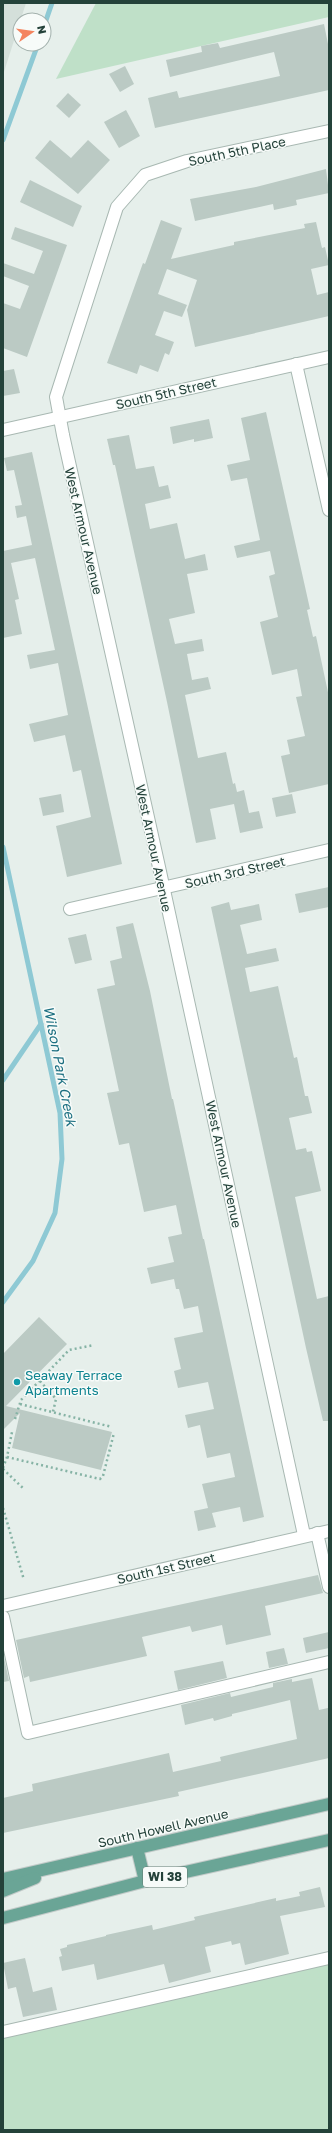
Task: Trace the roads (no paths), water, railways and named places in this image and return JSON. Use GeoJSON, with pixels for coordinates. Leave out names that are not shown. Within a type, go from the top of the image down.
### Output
{"type":"FeatureCollection","features":[{"type":"Feature","properties":{"kind":"main road","name":"South Howell Avenue"},"geometry":{"type":"LineString","coordinates":[[3,1879],[329,1804]]}},
{"type":"Feature","properties":{"kind":"main road","name":"WI 38"},"geometry":{"type":"LineString","coordinates":[[3,1918],[145,1881],[329,1840]]}},
{"type":"Feature","properties":{"kind":"main road"},"geometry":{"type":"LineString","coordinates":[[137,1848],[145,1881]]}},
{"type":"Feature","properties":{"kind":"main road"},"geometry":{"type":"LineString","coordinates":[[3,1891],[66,1865]]}},
{"type":"Feature","properties":{"kind":"street","name":"South 5th Place"},"geometry":{"type":"LineString","coordinates":[[145,175],[188,161],[329,131]]}},
{"type":"Feature","properties":{"kind":"street","name":"West Armour Avenue"},"geometry":{"type":"LineString","coordinates":[[145,175],[117,207],[56,397],[59,417],[164,888],[304,1535]]}},
{"type":"Feature","properties":{"kind":"street","name":"South 5th Street"},"geometry":{"type":"LineString","coordinates":[[3,430],[329,357]]}},
{"type":"Feature","properties":{"kind":"street"},"geometry":{"type":"LineString","coordinates":[[296,364],[329,510]]}},
{"type":"Feature","properties":{"kind":"street","name":"South 3rd Street"},"geometry":{"type":"LineString","coordinates":[[70,909],[329,850]]}},
{"type":"Feature","properties":{"kind":"street","name":"South 1st Street"},"geometry":{"type":"LineString","coordinates":[[3,1606],[304,1535],[329,1531]]}},
{"type":"Feature","properties":{"kind":"street"},"geometry":{"type":"LineString","coordinates":[[317,1534],[329,1587]]}},
{"type":"Feature","properties":{"kind":"street"},"geometry":{"type":"LineString","coordinates":[[3,1617],[28,1733],[329,1662]]}},
{"type":"Feature","properties":{"kind":"street"},"geometry":{"type":"LineString","coordinates":[[3,2032],[329,1958]]}},
{"type":"Feature","properties":{"kind":"waterway","name":"Wilson Park Creek"},"geometry":{"type":"LineString","coordinates":[[49,12],[52,3]]}},
{"type":"Feature","properties":{"kind":"waterway","name":"Wilson Park Creek"},"geometry":{"type":"LineString","coordinates":[[3,140],[35,52]]}},
{"type":"Feature","properties":{"kind":"waterway","name":"Wilson Park Creek"},"geometry":{"type":"LineString","coordinates":[[3,847],[60,1113],[62,1159],[55,1213],[33,1261],[3,1302]]}},
{"type":"Feature","properties":{"kind":"waterway"},"geometry":{"type":"LineString","coordinates":[[3,1080],[41,1024]]}},
{"type":"Feature","properties":{"kind":"place","name":"Seaway Terrace Apartments"},"geometry":{"type":"Point","coordinates":[17,1382]}}]}
